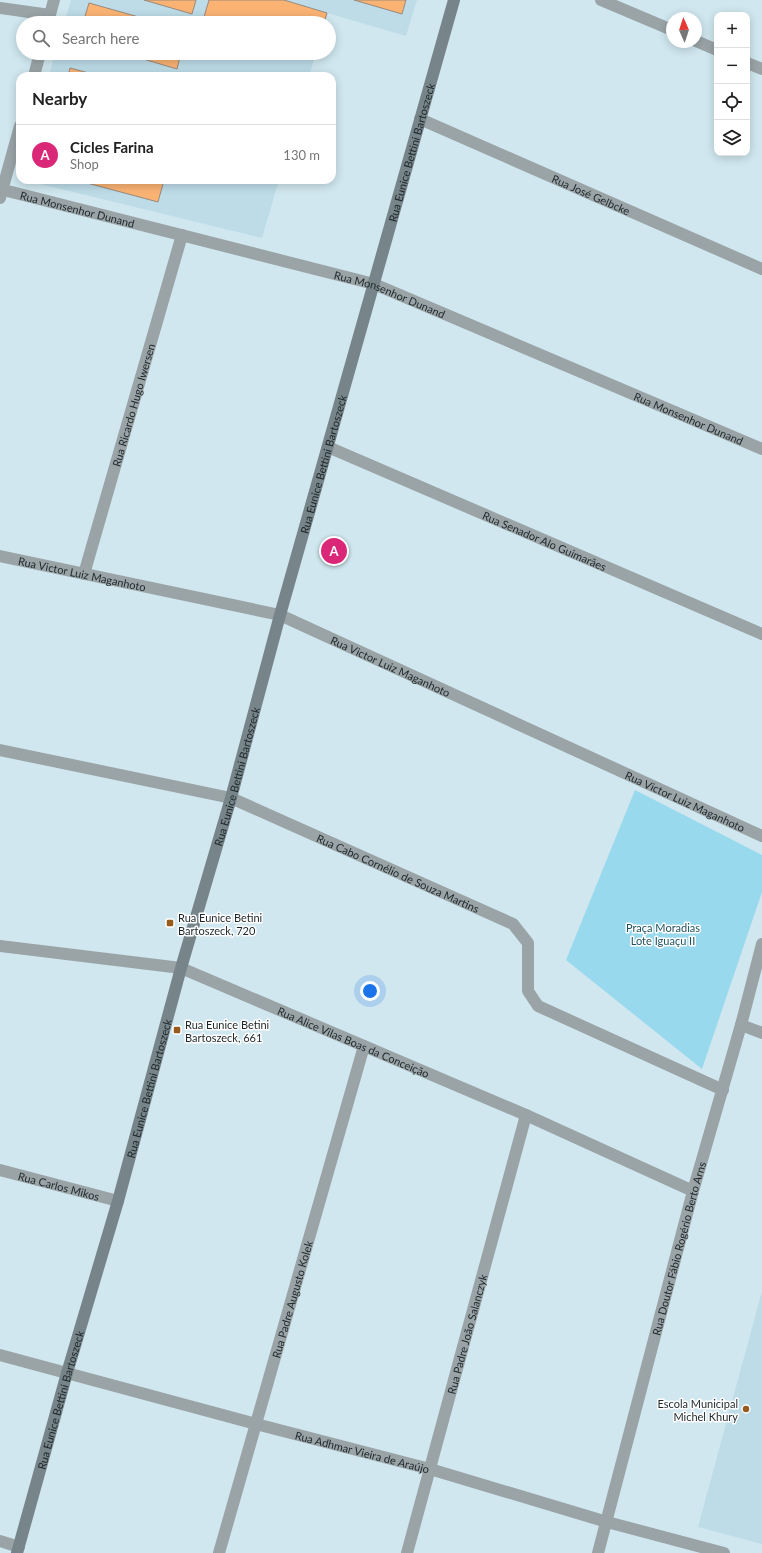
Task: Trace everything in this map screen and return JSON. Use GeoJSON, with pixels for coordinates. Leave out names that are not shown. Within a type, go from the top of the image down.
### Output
{"type":"FeatureCollection","features":[{"type":"Feature","properties":{"kind":"street"},"geometry":{"type":"LineString","coordinates":[[50,16],[54,0]]}},
{"type":"Feature","properties":{"kind":"street","name":"Rua Eunice Bettini Bartoszeck"},"geometry":{"type":"LineString","coordinates":[[18,1550],[67,1373],[118,1201],[181,968],[231,798],[280,615],[454,0]]}},
{"type":"Feature","properties":{"kind":"street"},"geometry":{"type":"LineString","coordinates":[[601,0],[666,27]]}},
{"type":"Feature","properties":{"kind":"street"},"geometry":{"type":"LineString","coordinates":[[0,8],[36,16]]}},
{"type":"Feature","properties":{"kind":"street"},"geometry":{"type":"LineString","coordinates":[[702,44],[714,49]]}},
{"type":"Feature","properties":{"kind":"street"},"geometry":{"type":"LineString","coordinates":[[35,72],[38,60]]}},
{"type":"Feature","properties":{"kind":"street"},"geometry":{"type":"LineString","coordinates":[[750,64],[762,69]]}},
{"type":"Feature","properties":{"kind":"street","name":"Rua José Gelbcke"},"geometry":{"type":"LineString","coordinates":[[420,119],[762,269]]}},
{"type":"Feature","properties":{"kind":"street"},"geometry":{"type":"LineString","coordinates":[[1,192],[16,140]]}},
{"type":"Feature","properties":{"kind":"street","name":"Rua Monsenhor Dunand"},"geometry":{"type":"LineString","coordinates":[[1,192],[182,235],[374,284],[762,449]]}},
{"type":"Feature","properties":{"kind":"street","name":"Rua Ricardo Hugo Iwersen"},"geometry":{"type":"LineString","coordinates":[[84,574],[182,235]]}},
{"type":"Feature","properties":{"kind":"street","name":"Rua Senador Alo Guimarães"},"geometry":{"type":"LineString","coordinates":[[328,447],[762,634]]}},
{"type":"Feature","properties":{"kind":"street","name":"Rua Victor Luiz Maganhoto"},"geometry":{"type":"LineString","coordinates":[[0,556],[280,615],[762,836]]}},
{"type":"Feature","properties":{"kind":"street","name":"Rua Cabo Cornélio de Souza Martins"},"geometry":{"type":"LineString","coordinates":[[0,750],[231,798],[513,924],[528,943],[528,991],[538,1006],[723,1090]]}},
{"type":"Feature","properties":{"kind":"street","name":"Rua Doutor Fábio Rogério Berto Arns"},"geometry":{"type":"LineString","coordinates":[[598,1553],[693,1191],[723,1090],[762,944]]}},
{"type":"Feature","properties":{"kind":"street","name":"Rua Alice Vilas Boas da Conceição"},"geometry":{"type":"LineString","coordinates":[[0,946],[181,968],[526,1115],[693,1191]]}},
{"type":"Feature","properties":{"kind":"street"},"geometry":{"type":"LineString","coordinates":[[741,1025],[762,1033]]}},
{"type":"Feature","properties":{"kind":"street","name":"Rua Padre Augusto Kolek"},"geometry":{"type":"LineString","coordinates":[[219,1553],[364,1046]]}},
{"type":"Feature","properties":{"kind":"street","name":"Rua Padre João Salanczyk"},"geometry":{"type":"LineString","coordinates":[[407,1553],[526,1115]]}},
{"type":"Feature","properties":{"kind":"street","name":"Rua Carlos Mikos"},"geometry":{"type":"LineString","coordinates":[[0,1170],[118,1201]]}},
{"type":"Feature","properties":{"kind":"street","name":"Rua Adhmar Vieira de Araújo"},"geometry":{"type":"LineString","coordinates":[[0,1355],[430,1469],[607,1522],[724,1553]]}},
{"type":"Feature","properties":{"kind":"street"},"geometry":{"type":"LineString","coordinates":[[0,1541],[18,1550]]}},
{"type":"Feature","properties":{"kind":"shaded area"},"geometry":{"type":"Polygon","coordinates":[[[71,0],[417,0],[406,36],[327,13],[326,16],[66,16],[71,0]]]}},
{"type":"Feature","properties":{"kind":"shaded area"},"geometry":{"type":"Polygon","coordinates":[[[53,60],[314,60],[310,72],[50,72],[53,60]]]}},
{"type":"Feature","properties":{"kind":"shaded area"},"geometry":{"type":"Polygon","coordinates":[[[40,184],[278,184],[262,238],[40,184]]]}},
{"type":"Feature","properties":{"kind":"shaded area","name":"Escola Municipal Michel Khury"},"geometry":{"type":"Polygon","coordinates":[[[762,1291],[762,1544],[698,1527],[762,1291]]]}},
{"type":"Feature","properties":{"kind":"green space","name":"Praça Moradias Lote Iguaçu II"},"geometry":{"type":"Polygon","coordinates":[[[635,790],[762,855],[762,892],[702,1069],[566,960],[635,790]]]}},
{"type":"Feature","properties":{"kind":"building"},"geometry":{"type":"Polygon","coordinates":[[[144,0],[196,0],[192,14],[144,0]]]}},
{"type":"Feature","properties":{"kind":"building"},"geometry":{"type":"Polygon","coordinates":[[[209,0],[284,0],[327,13],[326,16],[204,16],[209,0]]]}},
{"type":"Feature","properties":{"kind":"building"},"geometry":{"type":"Polygon","coordinates":[[[354,0],[406,0],[402,14],[354,0]]]}},
{"type":"Feature","properties":{"kind":"building"},"geometry":{"type":"Polygon","coordinates":[[[89,3],[135,16],[85,16],[89,3]]]}},
{"type":"Feature","properties":{"kind":"building"},"geometry":{"type":"Polygon","coordinates":[[[147,60],[179,60],[177,69],[147,60]]]}},
{"type":"Feature","properties":{"kind":"building"},"geometry":{"type":"Polygon","coordinates":[[[70,68],[85,72],[69,72],[70,68]]]}},
{"type":"Feature","properties":{"kind":"building"},"geometry":{"type":"Polygon","coordinates":[[[91,184],[163,184],[158,202],[91,184]]]}},
{"type":"Feature","properties":{"kind":"place","name":"Cicles Farina"},"geometry":{"type":"Point","coordinates":[334,551]}},
{"type":"Feature","properties":{"kind":"place","name":"Rua Eunice Betini Bartoszeck, 720"},"geometry":{"type":"Point","coordinates":[170,923]}},
{"type":"Feature","properties":{"kind":"place","name":"Rua Eunice Betini Bartoszeck, 661"},"geometry":{"type":"Point","coordinates":[177,1030]}},
{"type":"Feature","properties":{"kind":"place","name":"Escola Municipal Michel Khury"},"geometry":{"type":"Point","coordinates":[746,1409]}}]}
